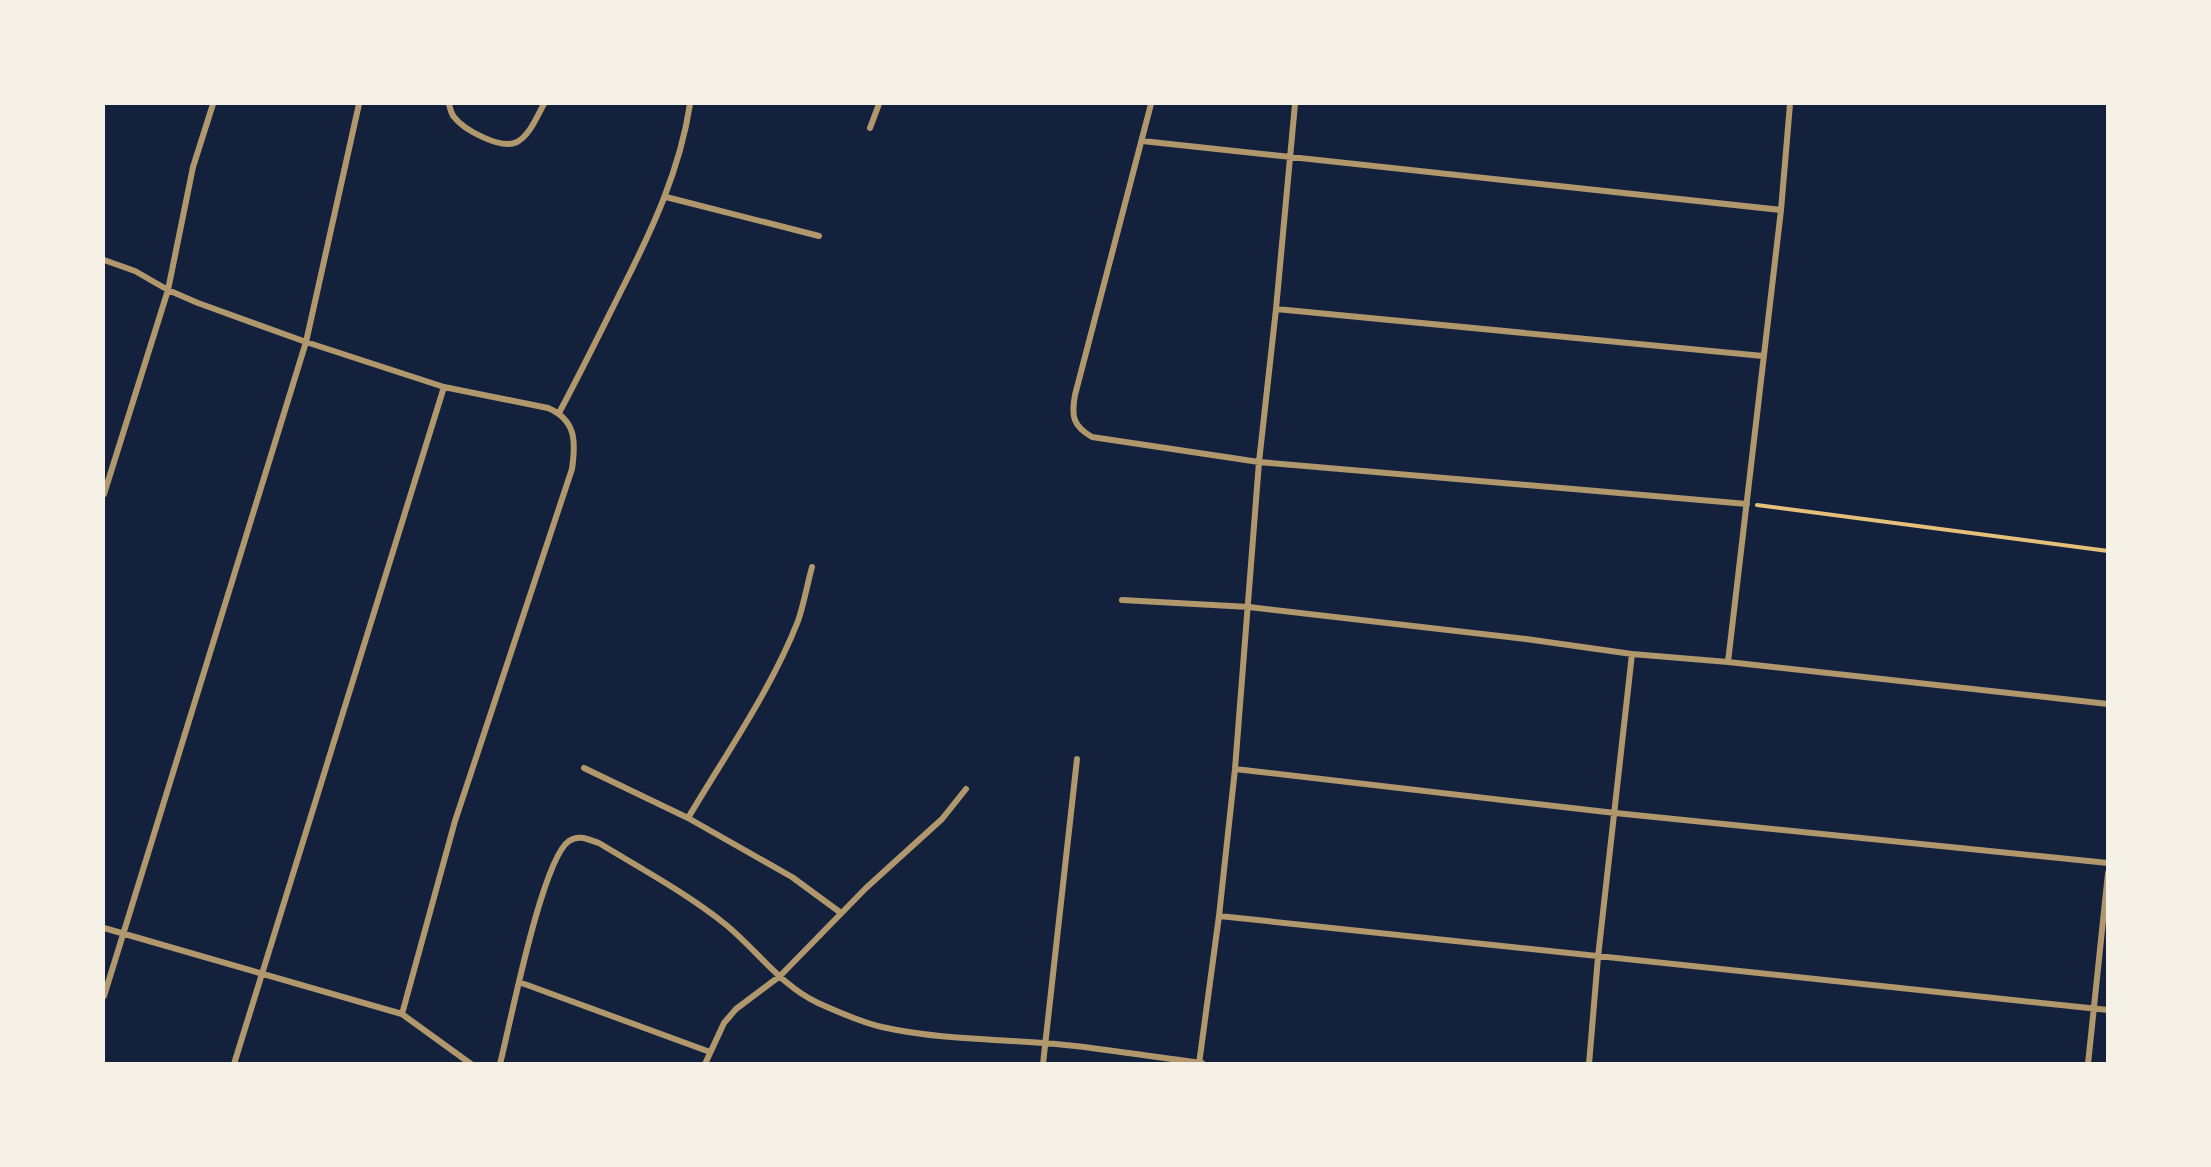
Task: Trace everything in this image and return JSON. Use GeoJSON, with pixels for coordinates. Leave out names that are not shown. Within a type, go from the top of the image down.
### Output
{"type":"FeatureCollection","features":[{"type":"Feature","properties":{"kind":"street"},"geometry":{"type":"LineString","coordinates":[[104,494],[168,290],[193,167],[213,104]]}},
{"type":"Feature","properties":{"kind":"street"},"geometry":{"type":"LineString","coordinates":[[104,996],[306,342],[359,104]]}},
{"type":"Feature","properties":{"kind":"street"},"geometry":{"type":"LineString","coordinates":[[449,104],[453,116],[470,130],[498,143],[510,144],[519,141],[528,133],[544,104]]}},
{"type":"Feature","properties":{"kind":"street"},"geometry":{"type":"LineString","coordinates":[[559,413],[666,197],[690,104]]}},
{"type":"Feature","properties":{"kind":"street"},"geometry":{"type":"LineString","coordinates":[[870,128],[879,104]]}},
{"type":"Feature","properties":{"kind":"street"},"geometry":{"type":"LineString","coordinates":[[1151,104],[1072,408],[1080,430],[1092,436],[1259,462],[1747,504]]}},
{"type":"Feature","properties":{"kind":"street"},"geometry":{"type":"LineString","coordinates":[[500,1064],[519,982],[548,876],[558,853],[569,841],[581,837],[599,843],[717,918],[743,939],[798,992],[817,1002],[879,1026],[902,1031],[1046,1043],[1201,1063],[1235,769],[1259,462],[1295,104]]}},
{"type":"Feature","properties":{"kind":"street"},"geometry":{"type":"LineString","coordinates":[[1728,662],[1790,104]]}},
{"type":"Feature","properties":{"kind":"street"},"geometry":{"type":"LineString","coordinates":[[1142,141],[1780,210]]}},
{"type":"Feature","properties":{"kind":"street"},"geometry":{"type":"LineString","coordinates":[[666,197],[819,236]]}},
{"type":"Feature","properties":{"kind":"street"},"geometry":{"type":"LineString","coordinates":[[104,260],[135,271],[168,290],[306,342],[444,387],[548,408],[559,413],[572,428],[574,454],[572,469],[461,801],[402,1014]]}},
{"type":"Feature","properties":{"kind":"street"},"geometry":{"type":"LineString","coordinates":[[1276,309],[1763,356]]}},
{"type":"Feature","properties":{"kind":"street"},"geometry":{"type":"LineString","coordinates":[[234,1064],[444,387]]}},
{"type":"Feature","properties":{"kind":"street"},"geometry":{"type":"LineString","coordinates":[[688,818],[763,692],[788,643],[798,620],[812,567]]}},
{"type":"Feature","properties":{"kind":"street"},"geometry":{"type":"LineString","coordinates":[[1122,600],[1249,607],[1526,639],[1632,654],[1728,662],[2108,704]]}},
{"type":"Feature","properties":{"kind":"street"},"geometry":{"type":"LineString","coordinates":[[1589,1064],[1598,957],[1632,654]]}},
{"type":"Feature","properties":{"kind":"street"},"geometry":{"type":"LineString","coordinates":[[1043,1064],[1077,759]]}},
{"type":"Feature","properties":{"kind":"street"},"geometry":{"type":"LineString","coordinates":[[584,768],[688,818],[792,877],[841,913]]}},
{"type":"Feature","properties":{"kind":"street"},"geometry":{"type":"LineString","coordinates":[[1235,769],[1615,813],[2108,863]]}},
{"type":"Feature","properties":{"kind":"street"},"geometry":{"type":"LineString","coordinates":[[705,1064],[724,1023],[736,1009],[780,976],[841,913],[942,819],[966,789]]}},
{"type":"Feature","properties":{"kind":"street"},"geometry":{"type":"LineString","coordinates":[[2088,1064],[2108,873]]}},
{"type":"Feature","properties":{"kind":"street"},"geometry":{"type":"LineString","coordinates":[[1219,916],[2108,1010]]}},
{"type":"Feature","properties":{"kind":"street"},"geometry":{"type":"LineString","coordinates":[[104,928],[402,1014],[471,1064]]}},
{"type":"Feature","properties":{"kind":"street"},"geometry":{"type":"LineString","coordinates":[[519,982],[710,1052]]}},
{"type":"Feature","properties":{"kind":"path"},"geometry":{"type":"LineString","coordinates":[[1747,504],[2108,551]]}}]}
